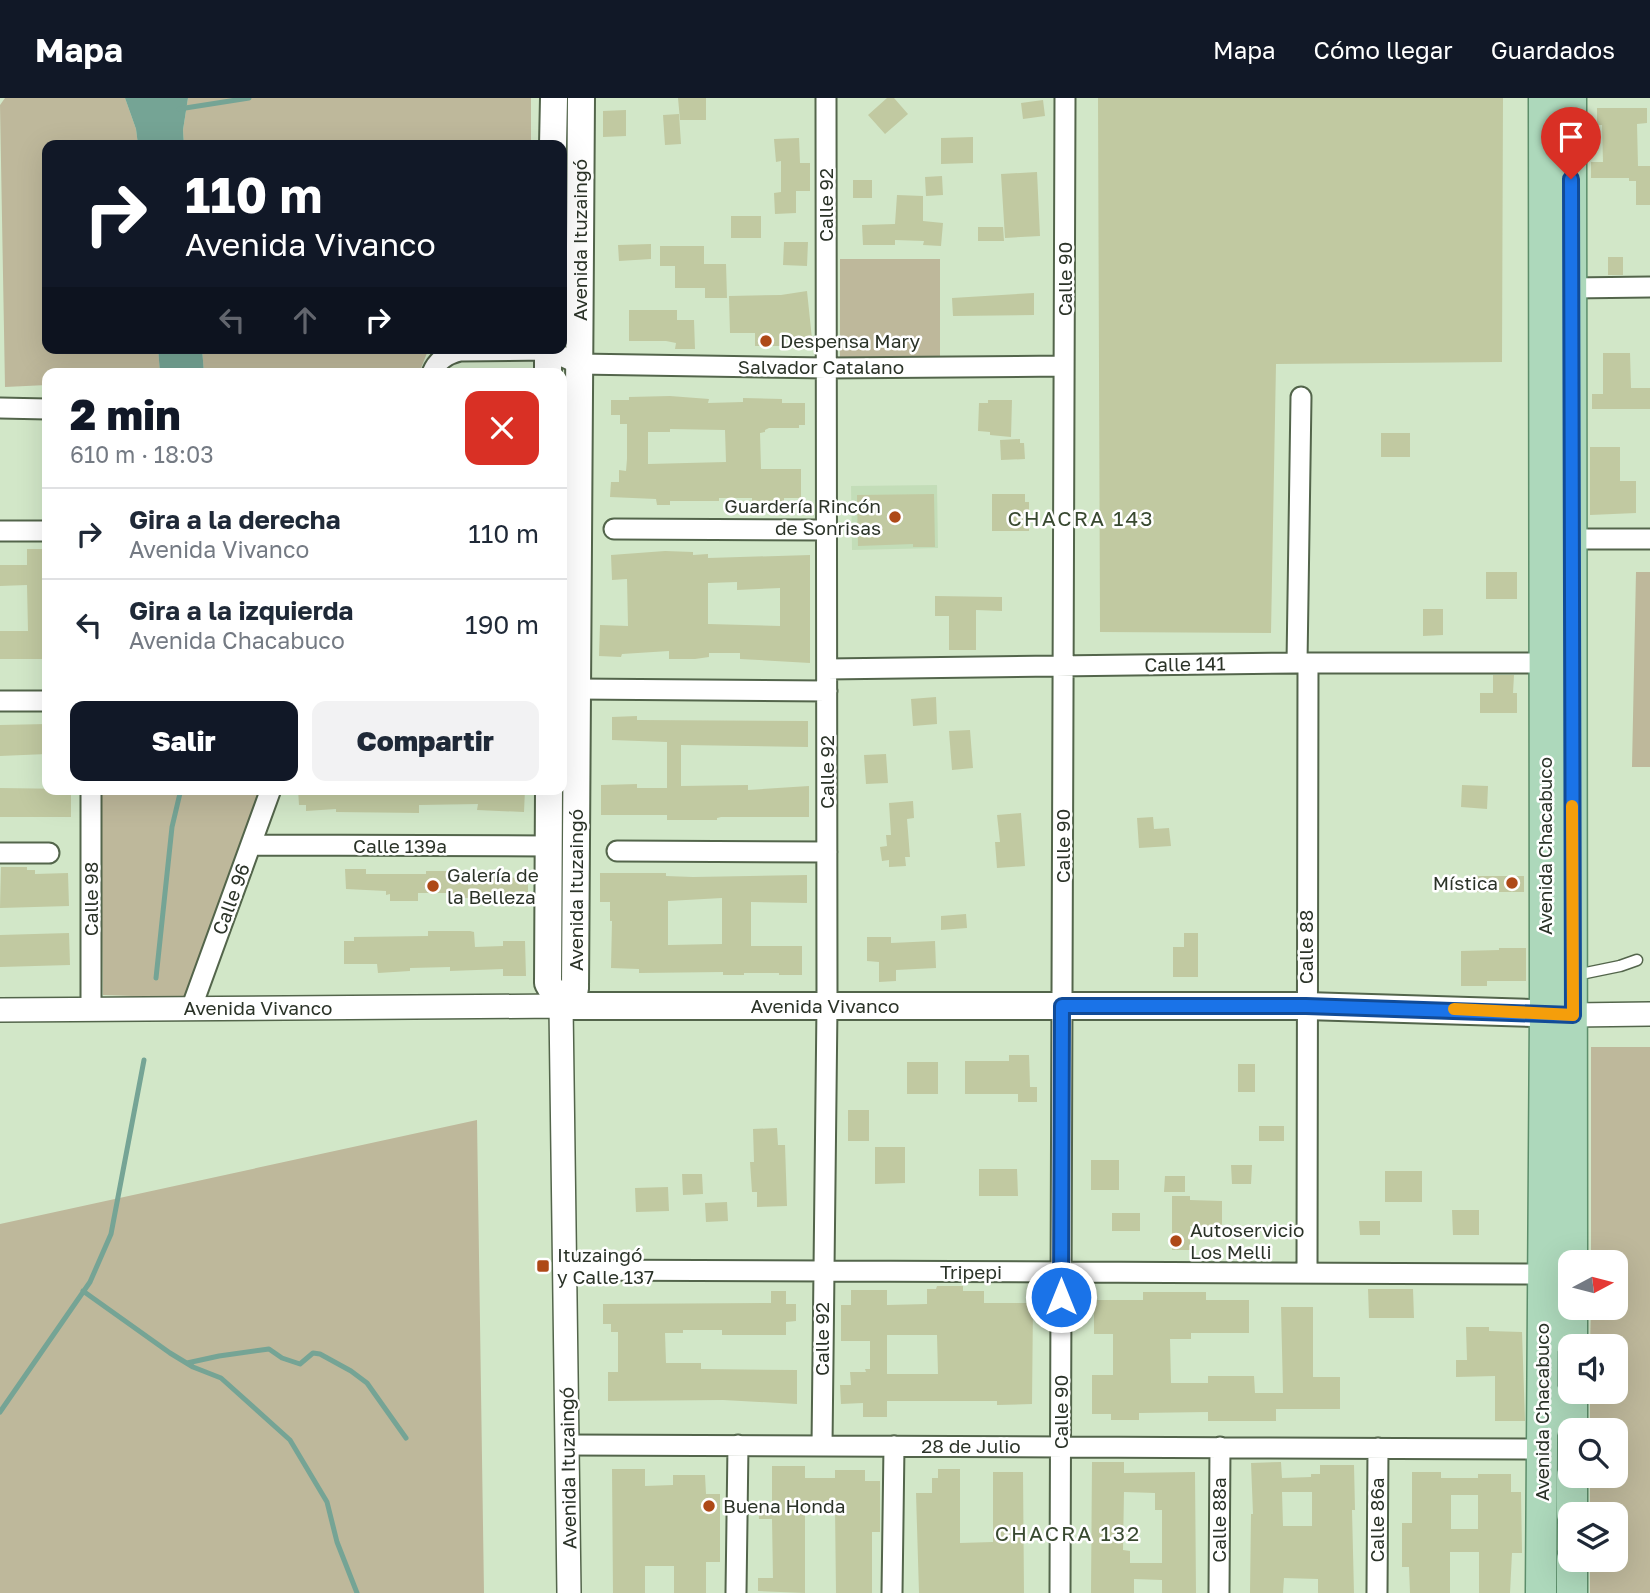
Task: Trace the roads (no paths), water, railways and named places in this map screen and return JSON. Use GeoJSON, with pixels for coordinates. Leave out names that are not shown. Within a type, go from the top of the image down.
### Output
{"type":"FeatureCollection","features":[{"type":"Feature","properties":{"kind":"main road","name":"Avenida Ituzaingó"},"geometry":{"type":"LineString","coordinates":[[553,140],[554,98]]}},
{"type":"Feature","properties":{"kind":"main road","name":"Avenida Ituzaingó"},"geometry":{"type":"LineString","coordinates":[[549,795],[548,983],[561,1006],[575,989],[581,98]]}},
{"type":"Feature","properties":{"kind":"main road","name":"Avenida Chacabuco"},"geometry":{"type":"LineString","coordinates":[[1544,98],[1544,663],[1571,1250]]}},
{"type":"Feature","properties":{"kind":"main road","name":"Avenida Chacabuco"},"geometry":{"type":"LineString","coordinates":[[1541,1593],[1543,1274],[1559,1013],[1573,976],[1571,98]]}},
{"type":"Feature","properties":{"kind":"main road","name":"Avenida Vivanco"},"geometry":{"type":"LineString","coordinates":[[561,1006],[1306,1006],[1559,1013]]}},
{"type":"Feature","properties":{"kind":"main road"},"geometry":{"type":"LineString","coordinates":[[1572,1572],[1572,1593]]}},
{"type":"Feature","properties":{"kind":"street","name":"Calle 92"},"geometry":{"type":"LineString","coordinates":[[822,1446],[827,1006],[826,98]]}},
{"type":"Feature","properties":{"kind":"street","name":"Calle 90"},"geometry":{"type":"LineString","coordinates":[[1060,1593],[1065,98]]}},
{"type":"Feature","properties":{"kind":"street"},"geometry":{"type":"LineString","coordinates":[[1571,288],[1650,287]]}},
{"type":"Feature","properties":{"kind":"street"},"geometry":{"type":"LineString","coordinates":[[434,368],[447,354]]}},
{"type":"Feature","properties":{"kind":"street"},"geometry":{"type":"LineString","coordinates":[[504,354],[548,357],[579,364]]}},
{"type":"Feature","properties":{"kind":"street","name":"Salvador Catalano"},"geometry":{"type":"LineString","coordinates":[[579,364],[826,368],[1064,366]]}},
{"type":"Feature","properties":{"kind":"street","name":"Calle 88"},"geometry":{"type":"LineString","coordinates":[[1301,397],[1307,1273]]}},
{"type":"Feature","properties":{"kind":"street"},"geometry":{"type":"LineString","coordinates":[[0,408],[42,409]]}},
{"type":"Feature","properties":{"kind":"street"},"geometry":{"type":"LineString","coordinates":[[614,529],[826,530]]}},
{"type":"Feature","properties":{"kind":"street"},"geometry":{"type":"LineString","coordinates":[[0,531],[42,531]]}},
{"type":"Feature","properties":{"kind":"street"},"geometry":{"type":"LineString","coordinates":[[1572,539],[1650,539]]}},
{"type":"Feature","properties":{"kind":"street","name":"Calle 141"},"geometry":{"type":"LineString","coordinates":[[827,669],[1544,663]]}},
{"type":"Feature","properties":{"kind":"street"},"geometry":{"type":"LineString","coordinates":[[577,689],[827,691]]}},
{"type":"Feature","properties":{"kind":"street"},"geometry":{"type":"LineString","coordinates":[[0,701],[42,701]]}},
{"type":"Feature","properties":{"kind":"street","name":"Calle 98"},"geometry":{"type":"LineString","coordinates":[[91,795],[91,1010]]}},
{"type":"Feature","properties":{"kind":"street","name":"Calle 96"},"geometry":{"type":"LineString","coordinates":[[191,1009],[269,795]]}},
{"type":"Feature","properties":{"kind":"street","name":"Calle 139a"},"geometry":{"type":"LineString","coordinates":[[252,845],[548,846]]}},
{"type":"Feature","properties":{"kind":"street"},"geometry":{"type":"LineString","coordinates":[[617,850],[827,852]]}},
{"type":"Feature","properties":{"kind":"street"},"geometry":{"type":"LineString","coordinates":[[0,853],[49,853]]}},
{"type":"Feature","properties":{"kind":"street","name":"Avenida Vivanco"},"geometry":{"type":"LineString","coordinates":[[0,1010],[561,1006]]}},
{"type":"Feature","properties":{"kind":"street","name":"Avenida Ituzaingó"},"geometry":{"type":"LineString","coordinates":[[561,1006],[569,1593]]}},
{"type":"Feature","properties":{"kind":"street","name":"Avenida Vivanco"},"geometry":{"type":"LineString","coordinates":[[1559,1013],[1650,1014]]}},
{"type":"Feature","properties":{"kind":"street","name":"Tripepi"},"geometry":{"type":"LineString","coordinates":[[566,1270],[1543,1274]]}},
{"type":"Feature","properties":{"kind":"street","name":"28 de Julio"},"geometry":{"type":"LineString","coordinates":[[568,1445],[1542,1449]]}},
{"type":"Feature","properties":{"kind":"street"},"geometry":{"type":"LineString","coordinates":[[736,1593],[738,1445]]}},
{"type":"Feature","properties":{"kind":"street"},"geometry":{"type":"LineString","coordinates":[[892,1593],[894,1446]]}},
{"type":"Feature","properties":{"kind":"street","name":"Calle 88a"},"geometry":{"type":"LineString","coordinates":[[1219,1593],[1220,1447]]}},
{"type":"Feature","properties":{"kind":"street","name":"Calle 86a"},"geometry":{"type":"LineString","coordinates":[[1377,1593],[1378,1448]]}},
{"type":"Feature","properties":{"kind":"lane"},"geometry":{"type":"LineString","coordinates":[[1573,976],[1637,960]]}},
{"type":"Feature","properties":{"kind":"water"},"geometry":{"type":"Polygon","coordinates":[[[125,98],[188,98],[184,140],[137,140],[125,98]]]}},
{"type":"Feature","properties":{"kind":"water"},"geometry":{"type":"Polygon","coordinates":[[[158,354],[202,354],[204,368],[160,368],[158,354]]]}},
{"type":"Feature","properties":{"kind":"waterway"},"geometry":{"type":"LineString","coordinates":[[179,109],[249,98]]}},
{"type":"Feature","properties":{"kind":"waterway"},"geometry":{"type":"LineString","coordinates":[[156,978],[172,827],[180,795]]}},
{"type":"Feature","properties":{"kind":"waterway"},"geometry":{"type":"LineString","coordinates":[[0,1412],[90,1282],[111,1234],[144,1060]]}},
{"type":"Feature","properties":{"kind":"waterway"},"geometry":{"type":"LineString","coordinates":[[83,1291],[170,1353],[193,1367],[221,1378],[290,1440],[327,1502],[337,1542],[357,1593]]}},
{"type":"Feature","properties":{"kind":"waterway"},"geometry":{"type":"LineString","coordinates":[[187,1363],[269,1349],[282,1358],[300,1364],[313,1353],[320,1354],[367,1383],[406,1438]]}},
{"type":"Feature","properties":{"kind":"place","name":"Despensa Mary"},"geometry":{"type":"Point","coordinates":[766,341]}},
{"type":"Feature","properties":{"kind":"place","name":"Guardería Rincón de Sonrisas"},"geometry":{"type":"Point","coordinates":[895,517]}},
{"type":"Feature","properties":{"kind":"place","name":"Mística"},"geometry":{"type":"Point","coordinates":[1512,883]}},
{"type":"Feature","properties":{"kind":"place","name":"Galería de la Belleza"},"geometry":{"type":"Point","coordinates":[433,886]}},
{"type":"Feature","properties":{"kind":"place","name":"Autoservicio Los Melli"},"geometry":{"type":"Point","coordinates":[1176,1241]}},
{"type":"Feature","properties":{"kind":"place","name":"Ituzaingó y Calle 137"},"geometry":{"type":"Point","coordinates":[543,1266]}},
{"type":"Feature","properties":{"kind":"place","name":"Buena Honda"},"geometry":{"type":"Point","coordinates":[709,1506]}},
{"type":"Feature","properties":{"kind":"district","name":"CHACRA 143"},"geometry":{"type":"Point","coordinates":[1081,519]}},
{"type":"Feature","properties":{"kind":"district","name":"CHACRA 132"},"geometry":{"type":"Point","coordinates":[1068,1534]}}]}
